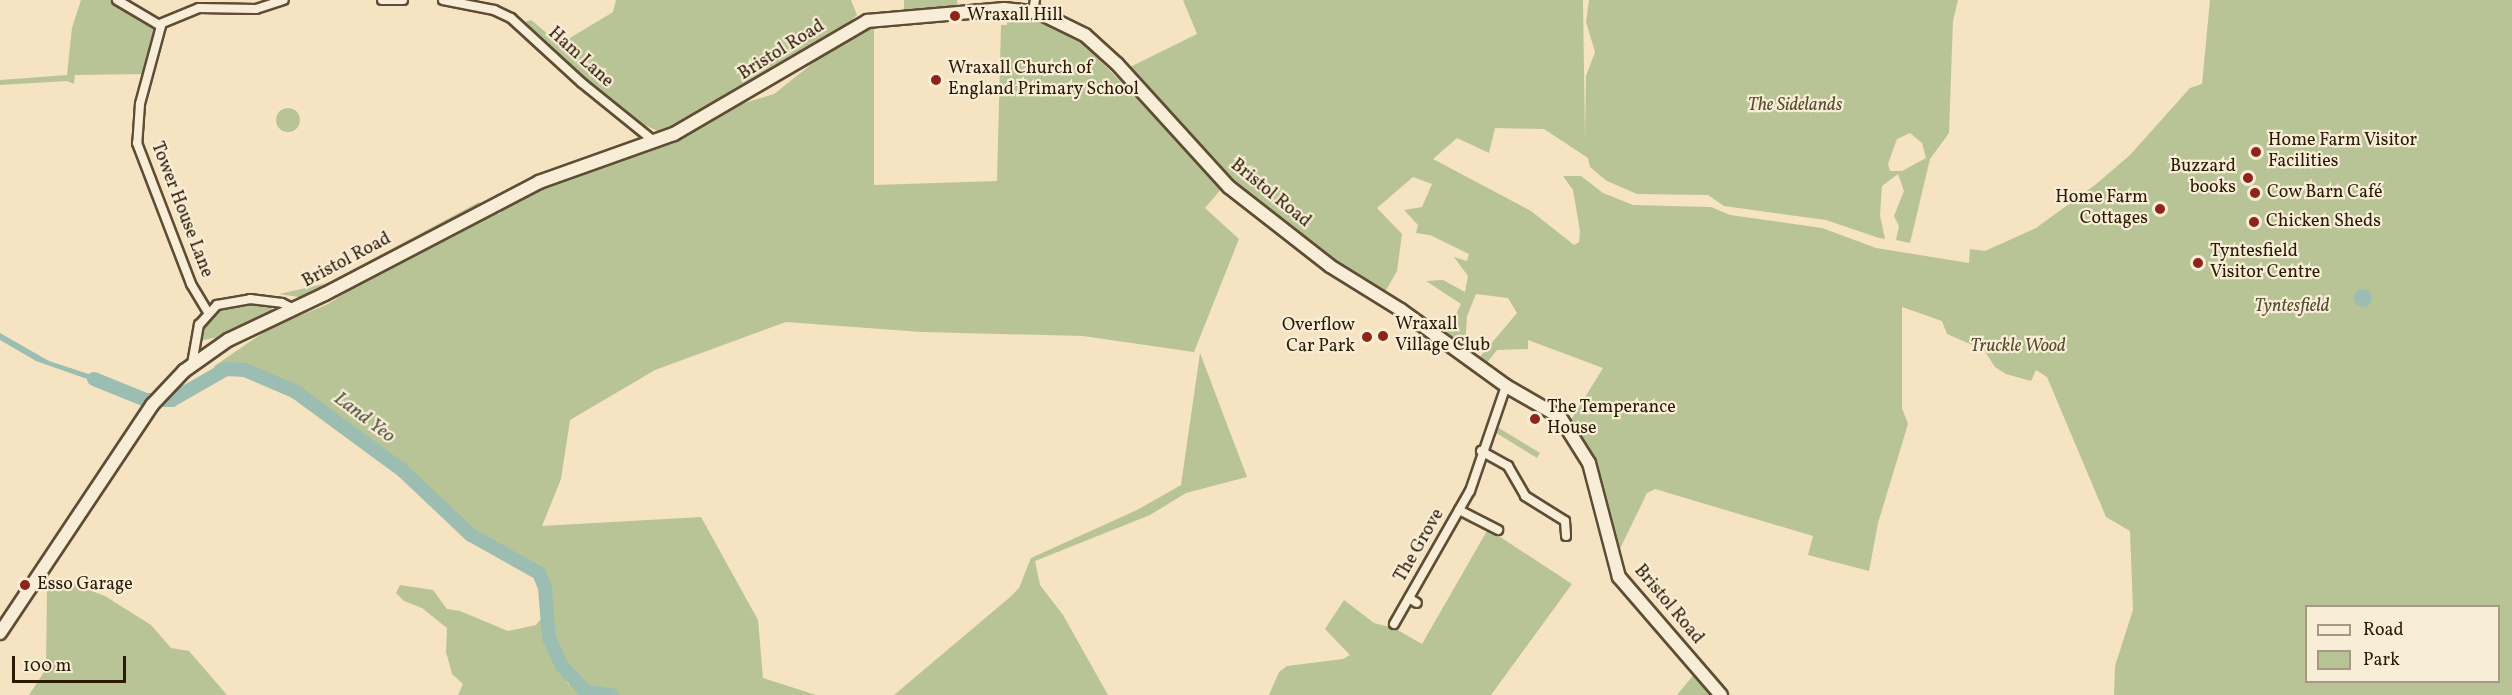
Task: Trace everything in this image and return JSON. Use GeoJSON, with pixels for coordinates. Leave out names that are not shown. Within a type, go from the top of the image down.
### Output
{"type":"FeatureCollection","features":[{"type":"Feature","properties":{"kind":"main road","name":"Bristol Road"},"geometry":{"type":"LineString","coordinates":[[0,633],[152,405],[192,364],[228,340],[294,309],[538,182],[655,142],[723,108],[867,21],[1034,6],[1094,42],[1229,187],[1330,266],[1401,310],[1506,386],[1550,410],[1567,425],[1592,473],[1619,577],[1721,695]]}},
{"type":"Feature","properties":{"kind":"street"},"geometry":{"type":"LineString","coordinates":[[117,0],[160,24],[199,8],[256,9],[284,0]]}},
{"type":"Feature","properties":{"kind":"street"},"geometry":{"type":"LineString","coordinates":[[382,0],[403,0]]}},
{"type":"Feature","properties":{"kind":"street","name":"Ham Lane"},"geometry":{"type":"LineString","coordinates":[[444,0],[499,12],[517,23],[582,83],[655,142]]}},
{"type":"Feature","properties":{"kind":"street","name":"Tower House Lane"},"geometry":{"type":"LineString","coordinates":[[160,24],[137,120],[138,150],[191,284],[208,312]]}},
{"type":"Feature","properties":{"kind":"street"},"geometry":{"type":"LineString","coordinates":[[192,364],[194,342],[208,312],[223,303],[242,299],[278,302],[294,309]]}},
{"type":"Feature","properties":{"kind":"street","name":"The Grove"},"geometry":{"type":"LineString","coordinates":[[1394,624],[1413,601],[1459,510],[1506,386]]}},
{"type":"Feature","properties":{"kind":"street"},"geometry":{"type":"LineString","coordinates":[[1481,451],[1508,466],[1525,496],[1551,516],[1565,522],[1566,536]]}},
{"type":"Feature","properties":{"kind":"street","name":"The Grove"},"geometry":{"type":"LineString","coordinates":[[1459,510],[1496,526]]}},
{"type":"Feature","properties":{"kind":"green space"},"geometry":{"type":"Polygon","coordinates":[[[81,0],[112,0],[158,25],[145,74],[75,75],[74,84],[67,81],[0,85],[0,80],[67,75],[72,28],[81,0]]]}},
{"type":"Feature","properties":{"kind":"green space"},"geometry":{"type":"Polygon","coordinates":[[[616,0],[851,0],[857,15],[838,33],[724,99],[660,132],[635,121],[522,23],[531,20],[560,44],[613,12],[616,0]]]}},
{"type":"Feature","properties":{"kind":"green space"},"geometry":{"type":"Polygon","coordinates":[[[904,0],[957,0],[958,7],[904,10],[904,0]]]}},
{"type":"Feature","properties":{"kind":"green space"},"geometry":{"type":"Polygon","coordinates":[[[1183,0],[1583,0],[1585,139],[1586,76],[1595,52],[1586,22],[1589,0],[1958,0],[1953,21],[1949,133],[1930,159],[1910,243],[1896,240],[1899,226],[1894,216],[1904,191],[1898,174],[1882,186],[1880,215],[1885,239],[1826,220],[1724,206],[1708,195],[1637,194],[1607,181],[1590,167],[1588,158],[1544,129],[1495,128],[1489,153],[1457,138],[1433,159],[1531,211],[1574,245],[1579,242],[1580,231],[1573,190],[1563,176],[1581,176],[1603,193],[1633,205],[1711,207],[1730,215],[1822,228],[1876,248],[1969,263],[1970,249],[1985,251],[2036,228],[2095,185],[2130,155],[2190,88],[2202,84],[2210,0],[2512,0],[2512,695],[2114,695],[2115,666],[2133,610],[2130,531],[2106,517],[2047,377],[2036,370],[2031,381],[2006,374],[1995,367],[1984,350],[1947,334],[1942,321],[1902,307],[1902,408],[1908,424],[1878,523],[1869,571],[1808,555],[1813,536],[1655,489],[1647,493],[1615,559],[1591,456],[1571,420],[1603,368],[1528,340],[1528,349],[1497,350],[1486,364],[1479,358],[1517,313],[1508,298],[1476,294],[1467,316],[1465,348],[1433,321],[1455,316],[1461,304],[1426,281],[1443,280],[1465,292],[1468,276],[1454,257],[1467,261],[1469,254],[1430,235],[1416,233],[1418,225],[1404,210],[1422,207],[1432,184],[1413,177],[1377,208],[1402,234],[1397,271],[1385,292],[1351,271],[1226,175],[1130,67],[1197,34],[1183,0]],[[1910,133],[1897,139],[1888,164],[1890,171],[1902,171],[1926,158],[1922,143],[1910,133]]]}},
{"type":"Feature","properties":{"kind":"green space"},"geometry":{"type":"Polygon","coordinates":[[[1007,15],[1046,22],[1082,42],[1223,187],[1205,208],[1239,239],[1194,352],[1083,336],[922,332],[786,322],[655,370],[570,420],[561,479],[542,526],[701,517],[758,620],[763,678],[816,695],[458,695],[463,684],[452,674],[446,652],[447,628],[422,608],[404,601],[396,593],[400,585],[433,590],[447,609],[460,611],[508,631],[536,625],[544,615],[546,638],[570,688],[546,617],[547,590],[542,575],[467,529],[407,473],[367,441],[345,430],[304,396],[246,372],[213,367],[270,328],[328,304],[387,266],[492,211],[500,214],[502,207],[542,186],[670,142],[738,105],[774,94],[828,51],[874,26],[874,185],[997,181],[1001,25],[1007,25],[1007,15]]]}},
{"type":"Feature","properties":{"kind":"green space"},"geometry":{"type":"Polygon","coordinates":[[[288,108],[297,111],[300,120],[297,129],[288,132],[279,129],[276,120],[279,111],[288,108]]]}},
{"type":"Feature","properties":{"kind":"green space"},"geometry":{"type":"Polygon","coordinates":[[[479,202],[480,205],[305,298],[279,294],[328,283],[479,202]]]}},
{"type":"Feature","properties":{"kind":"green space"},"geometry":{"type":"Polygon","coordinates":[[[251,303],[271,306],[272,310],[219,337],[198,341],[212,315],[227,306],[251,303]]]}},
{"type":"Feature","properties":{"kind":"green space"},"geometry":{"type":"Polygon","coordinates":[[[1200,353],[1247,477],[1186,493],[1150,515],[1035,561],[1040,585],[1063,615],[1108,695],[894,695],[1019,588],[1031,558],[1137,510],[1181,485],[1200,353]]]}},
{"type":"Feature","properties":{"kind":"green space"},"geometry":{"type":"Polygon","coordinates":[[[1494,425],[1540,453],[1537,458],[1493,431],[1494,425]]]}},
{"type":"Feature","properties":{"kind":"green space"},"geometry":{"type":"Polygon","coordinates":[[[1488,529],[1572,584],[1491,695],[1269,695],[1279,672],[1287,666],[1343,659],[1350,655],[1325,629],[1344,600],[1374,623],[1394,628],[1422,644],[1488,529]]]}},
{"type":"Feature","properties":{"kind":"green space"},"geometry":{"type":"Polygon","coordinates":[[[70,583],[105,596],[151,625],[171,648],[189,651],[227,695],[29,695],[46,669],[47,588],[70,583]]]}},
{"type":"Feature","properties":{"kind":"green space"},"geometry":{"type":"Polygon","coordinates":[[[1696,672],[1715,695],[1677,695],[1696,672]]]}},
{"type":"Feature","properties":{"kind":"water"},"geometry":{"type":"Polygon","coordinates":[[[2363,289],[2369,292],[2372,298],[2369,304],[2363,307],[2357,304],[2354,298],[2357,292],[2363,289]]]}},
{"type":"Feature","properties":{"kind":"water"},"geometry":{"type":"Polygon","coordinates":[[[0,333],[49,361],[113,382],[110,387],[36,361],[0,340],[0,333]]]}},
{"type":"Feature","properties":{"kind":"waterway","name":"Land Yeo"},"geometry":{"type":"LineString","coordinates":[[94,379],[146,400],[172,400],[226,369],[245,370],[296,392],[403,471],[471,535],[539,573],[545,588],[549,638],[562,666],[586,692],[612,695]]}},
{"type":"Feature","properties":{"kind":"place","name":"Wraxall Hill"},"geometry":{"type":"Point","coordinates":[955,16]}},
{"type":"Feature","properties":{"kind":"place","name":"Wraxall Church of England Primary School"},"geometry":{"type":"Point","coordinates":[936,80]}},
{"type":"Feature","properties":{"kind":"place","name":"Home Farm Visitor Facilities"},"geometry":{"type":"Point","coordinates":[2256,152]}},
{"type":"Feature","properties":{"kind":"place","name":"Buzzard books"},"geometry":{"type":"Point","coordinates":[2248,178]}},
{"type":"Feature","properties":{"kind":"place","name":"Cow Barn Café"},"geometry":{"type":"Point","coordinates":[2255,193]}},
{"type":"Feature","properties":{"kind":"place","name":"Home Farm Cottages"},"geometry":{"type":"Point","coordinates":[2160,209]}},
{"type":"Feature","properties":{"kind":"place","name":"Chicken Sheds"},"geometry":{"type":"Point","coordinates":[2254,222]}},
{"type":"Feature","properties":{"kind":"place","name":"Tyntesfield Visitor Centre"},"geometry":{"type":"Point","coordinates":[2198,263]}},
{"type":"Feature","properties":{"kind":"place","name":"Wraxall Village Club"},"geometry":{"type":"Point","coordinates":[1383,336]}},
{"type":"Feature","properties":{"kind":"place","name":"Overflow Car Park"},"geometry":{"type":"Point","coordinates":[1367,337]}},
{"type":"Feature","properties":{"kind":"place","name":"The Temperance House"},"geometry":{"type":"Point","coordinates":[1535,419]}},
{"type":"Feature","properties":{"kind":"place","name":"Esso Garage"},"geometry":{"type":"Point","coordinates":[25,585]}},
{"type":"Feature","properties":{"kind":"park label","name":"The Sidelands"},"geometry":{"type":"Point","coordinates":[1795,106]}},
{"type":"Feature","properties":{"kind":"park label","name":"Tyntesfield"},"geometry":{"type":"Point","coordinates":[2292,307]}},
{"type":"Feature","properties":{"kind":"park label","name":"Truckle Wood"},"geometry":{"type":"Point","coordinates":[2018,347]}}]}
